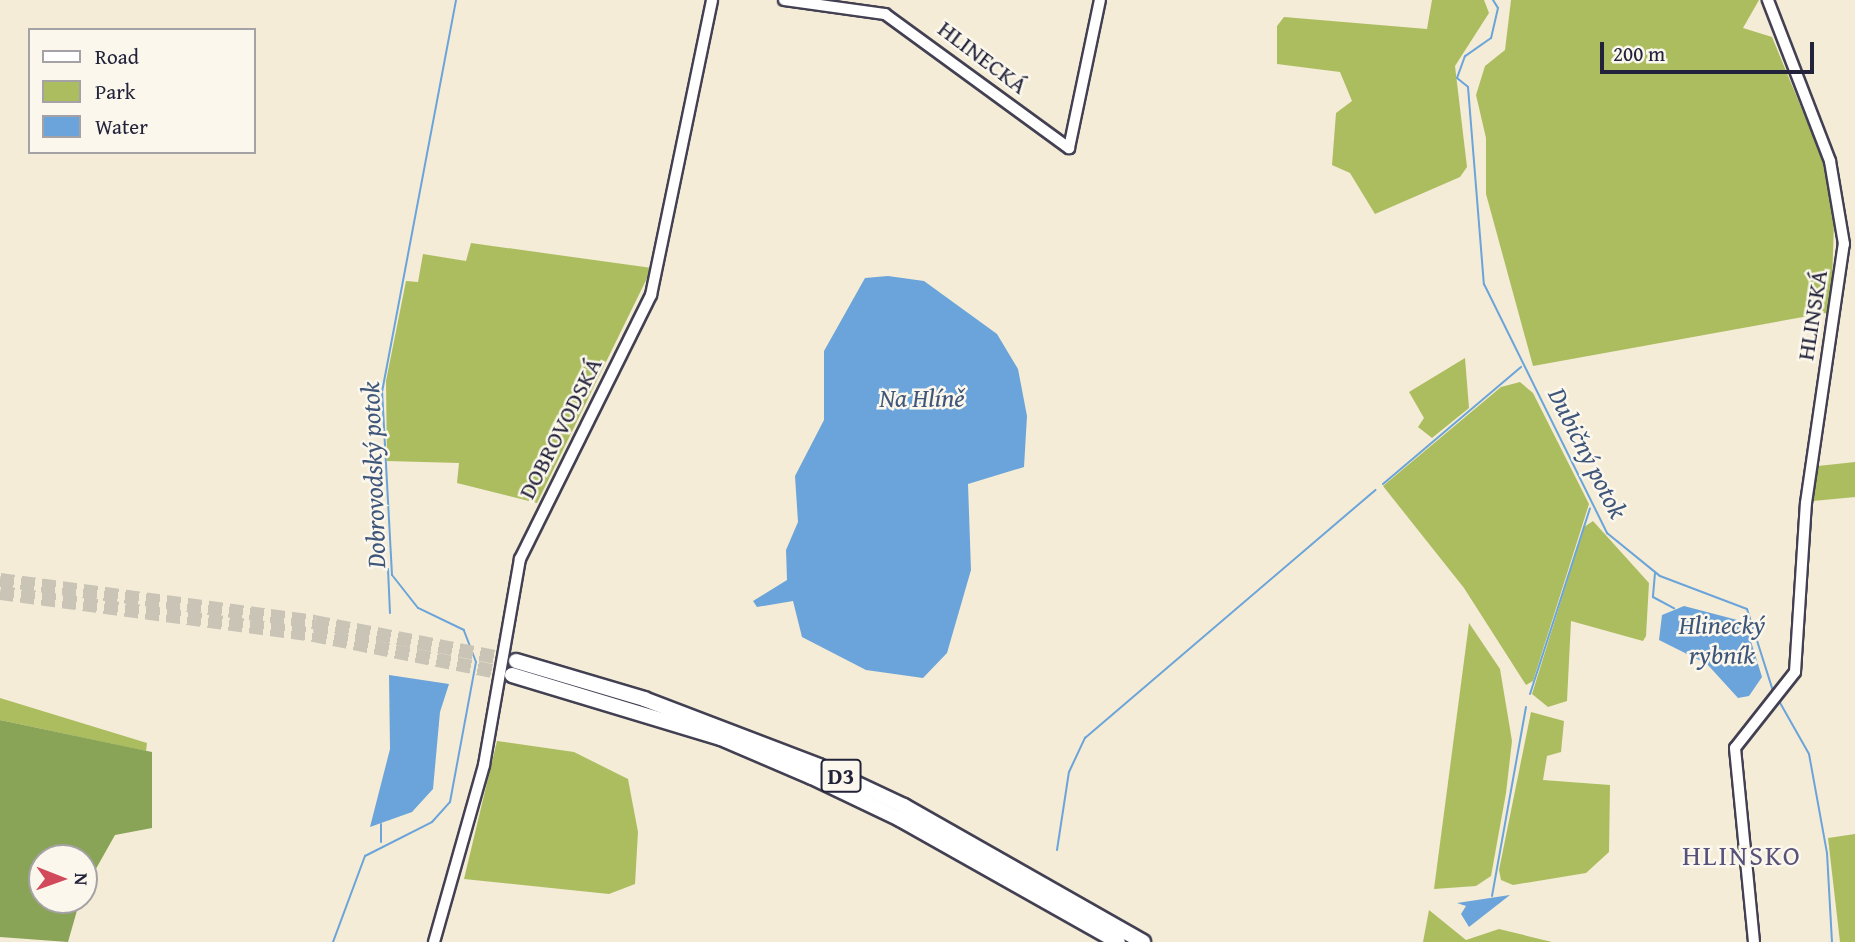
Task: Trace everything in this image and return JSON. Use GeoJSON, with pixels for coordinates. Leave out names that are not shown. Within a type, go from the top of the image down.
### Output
{"type":"FeatureCollection","features":[{"type":"Feature","properties":{"kind":"highway","name":"D3"},"geometry":{"type":"LineString","coordinates":[[1118,942],[900,818],[801,772],[721,738],[514,668],[644,699],[819,766],[915,812],[1143,942]]}},
{"type":"Feature","properties":{"kind":"street","name":"DOBROVODSKÁ"},"geometry":{"type":"LineString","coordinates":[[434,942],[484,765],[520,559],[651,295],[712,0]]}},
{"type":"Feature","properties":{"kind":"street","name":"HLINECKÁ"},"geometry":{"type":"LineString","coordinates":[[784,0],[885,14],[1069,148],[1100,0]]}},
{"type":"Feature","properties":{"kind":"street","name":"HLINSKÁ"},"geometry":{"type":"LineString","coordinates":[[1754,942],[1735,747],[1741,733],[1777,699],[1800,648],[1806,503],[1844,244],[1830,161],[1768,0]]}},
{"type":"Feature","properties":{"kind":"green space"},"geometry":{"type":"Polygon","coordinates":[[[1432,0],[1484,0],[1489,13],[1455,66],[1467,167],[1460,177],[1375,214],[1350,173],[1332,165],[1336,113],[1352,101],[1340,72],[1277,64],[1277,26],[1284,17],[1427,29],[1432,0]]]}},
{"type":"Feature","properties":{"kind":"green space"},"geometry":{"type":"Polygon","coordinates":[[[1511,0],[1759,0],[1743,28],[1772,37],[1822,158],[1834,223],[1831,312],[1533,366],[1486,194],[1486,138],[1476,95],[1485,66],[1505,50],[1511,0]]]}},
{"type":"Feature","properties":{"kind":"green space"},"geometry":{"type":"Polygon","coordinates":[[[471,243],[652,268],[537,503],[457,483],[459,463],[387,461],[386,381],[406,281],[418,282],[423,254],[466,261],[471,243]]]}},
{"type":"Feature","properties":{"kind":"green space"},"geometry":{"type":"Polygon","coordinates":[[[1465,358],[1469,408],[1432,438],[1418,427],[1424,418],[1409,392],[1465,358]]]}},
{"type":"Feature","properties":{"kind":"green space"},"geometry":{"type":"Polygon","coordinates":[[[1520,382],[1533,393],[1589,504],[1533,681],[1526,685],[1464,588],[1383,486],[1501,387],[1520,382]]]}},
{"type":"Feature","properties":{"kind":"green space"},"geometry":{"type":"Polygon","coordinates":[[[1855,462],[1855,497],[1813,501],[1818,466],[1855,462]]]}},
{"type":"Feature","properties":{"kind":"green space"},"geometry":{"type":"Polygon","coordinates":[[[1593,521],[1649,583],[1646,636],[1643,641],[1571,621],[1567,701],[1548,707],[1532,694],[1584,527],[1593,521]]]}},
{"type":"Feature","properties":{"kind":"green space"},"geometry":{"type":"Polygon","coordinates":[[[1469,623],[1500,669],[1512,741],[1506,793],[1491,876],[1476,886],[1434,889],[1469,623]]]}},
{"type":"Feature","properties":{"kind":"green space"},"geometry":{"type":"Polygon","coordinates":[[[0,698],[147,743],[146,751],[0,720],[0,698]]]}},
{"type":"Feature","properties":{"kind":"green space"},"geometry":{"type":"Polygon","coordinates":[[[1531,712],[1564,721],[1561,752],[1547,756],[1543,780],[1610,785],[1609,852],[1586,873],[1513,885],[1501,880],[1499,870],[1531,712]]]}},
{"type":"Feature","properties":{"kind":"green space"},"geometry":{"type":"Polygon","coordinates":[[[0,720],[152,752],[152,828],[115,835],[98,865],[98,844],[28,844],[28,914],[76,914],[68,942],[0,937],[0,720]]]}},
{"type":"Feature","properties":{"kind":"green space"},"geometry":{"type":"Polygon","coordinates":[[[497,741],[574,752],[628,779],[638,832],[635,884],[609,894],[464,879],[497,741]]]}},
{"type":"Feature","properties":{"kind":"green space"},"geometry":{"type":"Polygon","coordinates":[[[1855,834],[1855,942],[1840,942],[1828,838],[1855,834]]]}},
{"type":"Feature","properties":{"kind":"green space"},"geometry":{"type":"Polygon","coordinates":[[[1429,910],[1466,940],[1499,929],[1552,942],[1423,942],[1429,910]]]}},
{"type":"Feature","properties":{"kind":"water","name":"Na Hlíně"},"geometry":{"type":"Polygon","coordinates":[[[888,276],[924,281],[997,334],[1018,369],[1027,416],[1024,467],[968,484],[971,570],[947,653],[923,678],[866,670],[802,637],[793,601],[757,607],[753,601],[787,580],[786,550],[798,522],[795,476],[824,420],[824,351],[865,278],[888,276]]]}},
{"type":"Feature","properties":{"kind":"water","name":"Hlinecký rybník"},"geometry":{"type":"Polygon","coordinates":[[[1684,606],[1745,622],[1762,677],[1749,696],[1738,698],[1707,664],[1659,640],[1662,615],[1684,606]]]}},
{"type":"Feature","properties":{"kind":"water"},"geometry":{"type":"Polygon","coordinates":[[[389,675],[449,684],[440,712],[433,789],[412,812],[370,827],[390,749],[389,675]]]}},
{"type":"Feature","properties":{"kind":"water"},"geometry":{"type":"Polygon","coordinates":[[[1510,895],[1469,927],[1461,914],[1466,906],[1457,903],[1510,895]]]}},
{"type":"Feature","properties":{"kind":"waterway","name":"Dobrovodský potok"},"geometry":{"type":"LineString","coordinates":[[333,942],[365,856],[432,822],[450,802],[476,662],[464,630],[418,608],[392,575],[382,392],[456,0]]}},
{"type":"Feature","properties":{"kind":"waterway","name":"Dubičný potok"},"geometry":{"type":"LineString","coordinates":[[1493,0],[1498,8],[1491,38],[1465,56],[1457,78],[1468,87],[1484,284],[1607,533],[1660,576],[1747,609],[1774,694]]}},
{"type":"Feature","properties":{"kind":"waterway"},"geometry":{"type":"LineString","coordinates":[[1383,484],[1521,367]]}},
{"type":"Feature","properties":{"kind":"waterway"},"geometry":{"type":"LineString","coordinates":[[1057,850],[1069,772],[1085,738],[1375,490]]}},
{"type":"Feature","properties":{"kind":"waterway"},"geometry":{"type":"LineString","coordinates":[[1530,694],[1590,508]]}},
{"type":"Feature","properties":{"kind":"waterway"},"geometry":{"type":"LineString","coordinates":[[388,569],[390,613]]}},
{"type":"Feature","properties":{"kind":"waterway"},"geometry":{"type":"LineString","coordinates":[[1655,573],[1653,597],[1674,608]]}},
{"type":"Feature","properties":{"kind":"waterway","name":"Dubičný potok"},"geometry":{"type":"LineString","coordinates":[[1779,701],[1809,754],[1827,853],[1832,942]]}},
{"type":"Feature","properties":{"kind":"waterway"},"geometry":{"type":"LineString","coordinates":[[1492,896],[1526,707]]}},
{"type":"Feature","properties":{"kind":"waterway"},"geometry":{"type":"LineString","coordinates":[[381,824],[381,842]]}},
{"type":"Feature","properties":{"kind":"tunnel"},"geometry":{"type":"LineString","coordinates":[[0,580],[315,622],[516,661]]}},
{"type":"Feature","properties":{"kind":"tunnel"},"geometry":{"type":"LineString","coordinates":[[0,593],[313,635],[512,675]]}},
{"type":"Feature","properties":{"kind":"district","name":"HLINSKO"},"geometry":{"type":"Point","coordinates":[1742,855]}}]}
